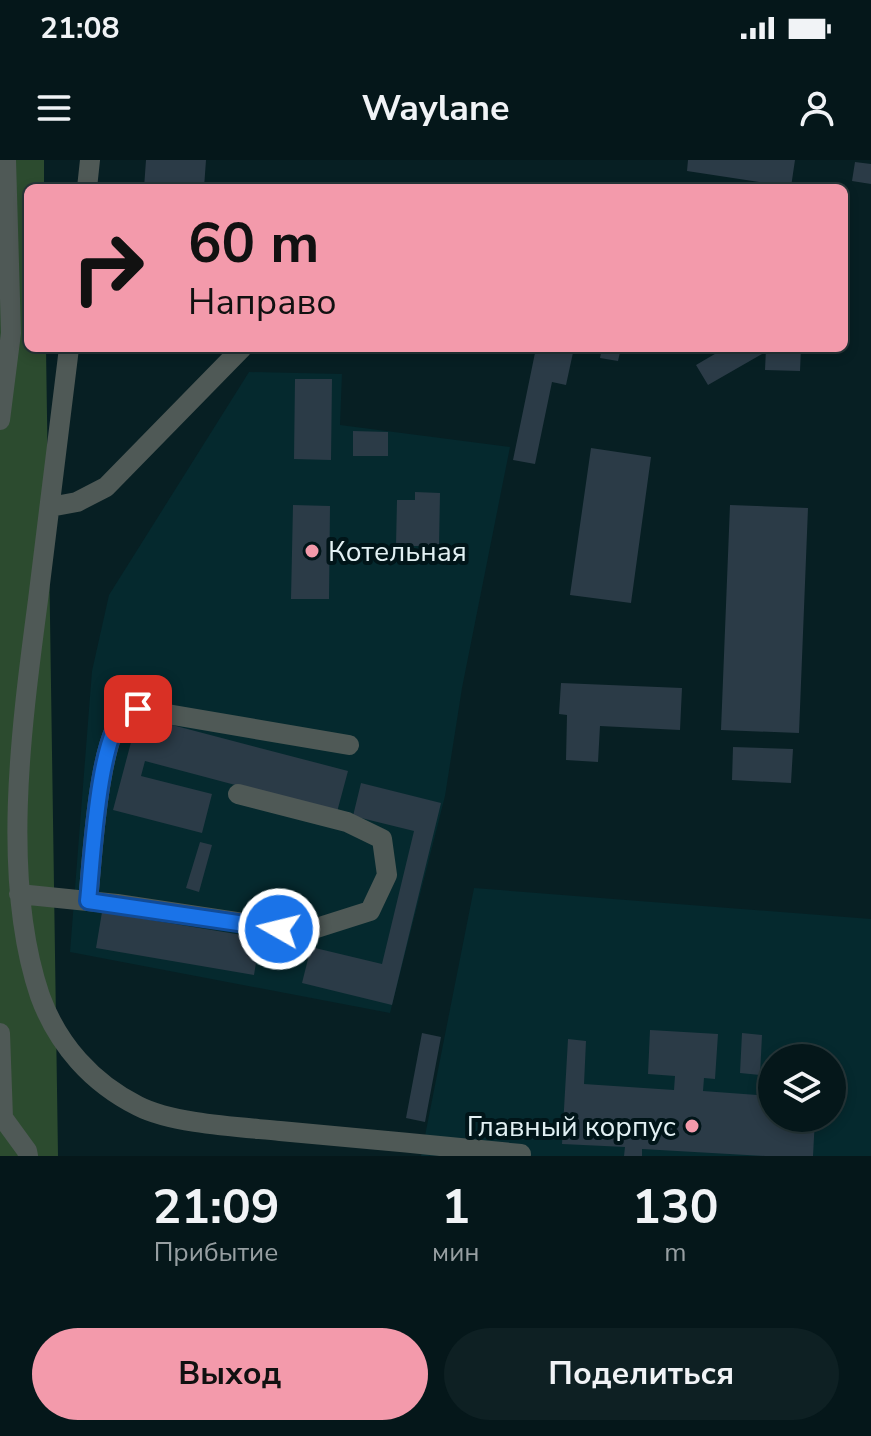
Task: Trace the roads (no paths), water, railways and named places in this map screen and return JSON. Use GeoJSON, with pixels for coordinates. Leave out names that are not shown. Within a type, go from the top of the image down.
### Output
{"type":"FeatureCollection","features":[{"type":"Feature","properties":{"kind":"street"},"geometry":{"type":"LineString","coordinates":[[0,420],[11,333],[5,283],[6,160]]}},
{"type":"Feature","properties":{"kind":"street"},"geometry":{"type":"LineString","coordinates":[[87,184],[90,160]]}},
{"type":"Feature","properties":{"kind":"street"},"geometry":{"type":"LineString","coordinates":[[69,352],[21,730],[18,811],[19,894],[23,927],[41,997],[68,1049],[98,1083],[141,1108],[196,1122],[521,1154]]}},
{"type":"Feature","properties":{"kind":"street"},"geometry":{"type":"LineString","coordinates":[[50,507],[77,502],[106,487],[238,352]]}},
{"type":"Feature","properties":{"kind":"street"},"geometry":{"type":"LineString","coordinates":[[88,901],[98,797],[111,735],[125,714],[138,709],[349,745]]}},
{"type":"Feature","properties":{"kind":"street"},"geometry":{"type":"LineString","coordinates":[[19,894],[304,932],[370,911],[387,875],[382,839],[347,822],[238,794]]}},
{"type":"Feature","properties":{"kind":"street"},"geometry":{"type":"LineString","coordinates":[[0,1033],[3,1118],[28,1156]]}},
{"type":"Feature","properties":{"kind":"place","name":"Котельная"},"geometry":{"type":"Point","coordinates":[312,551]}},
{"type":"Feature","properties":{"kind":"place","name":"Главный корпус"},"geometry":{"type":"Point","coordinates":[692,1126]}}]}
